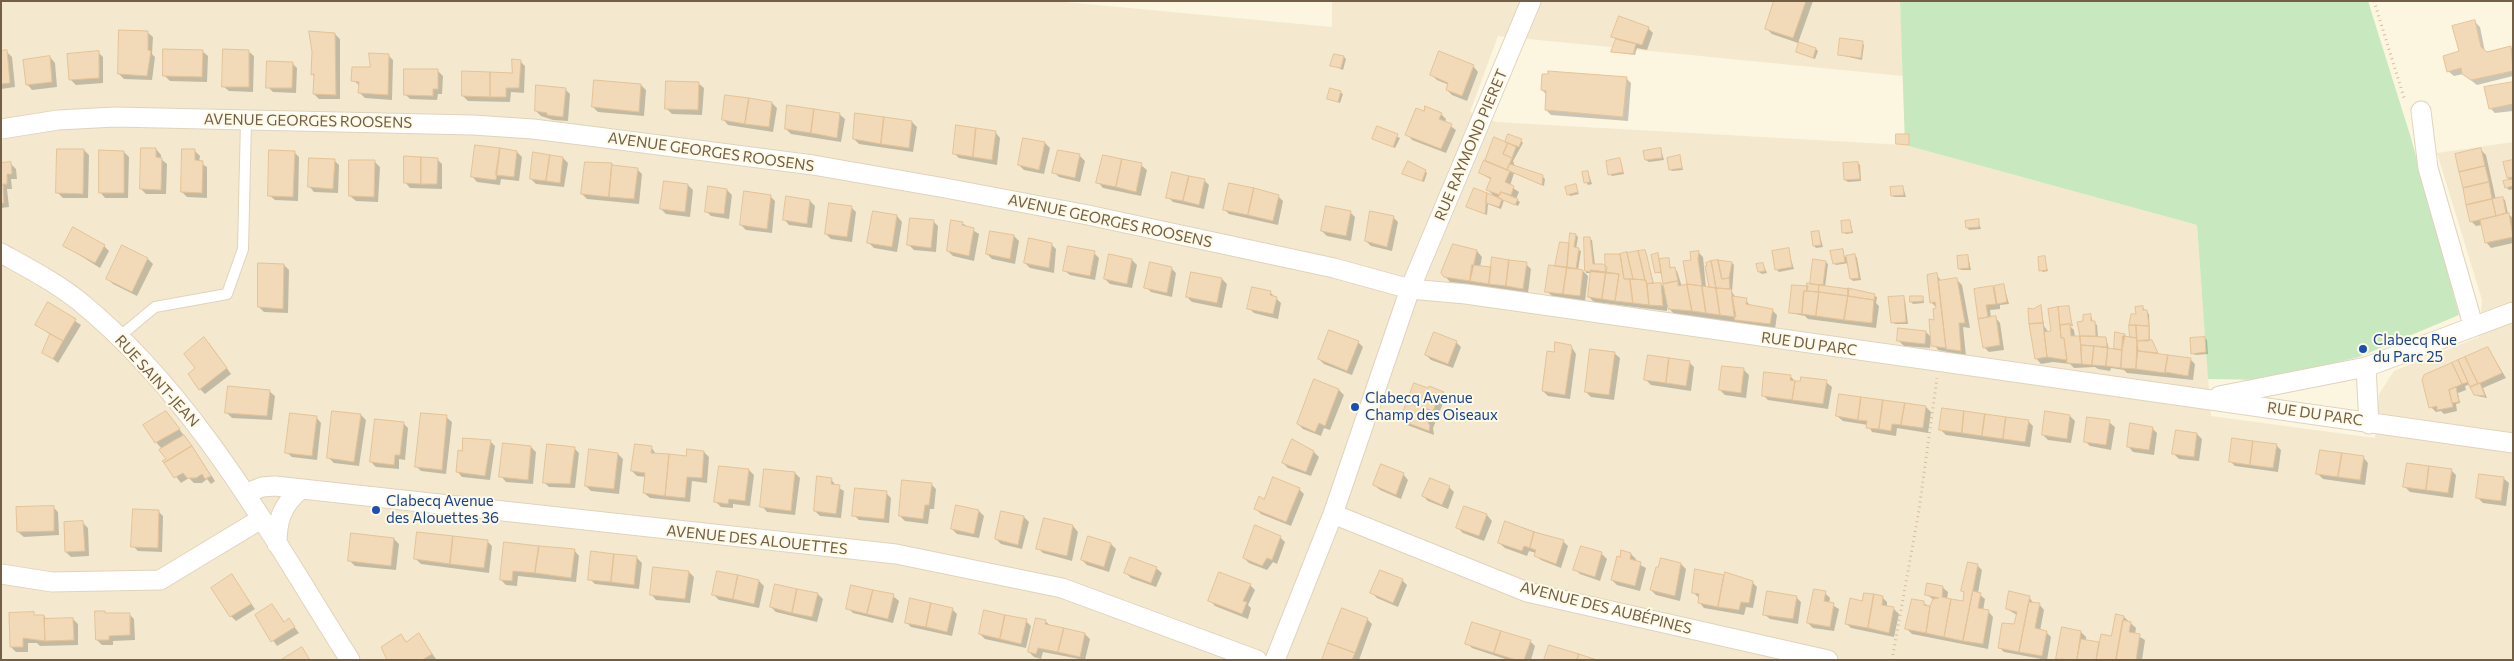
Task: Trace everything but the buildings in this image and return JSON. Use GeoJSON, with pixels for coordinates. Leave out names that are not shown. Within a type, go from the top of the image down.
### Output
{"type":"FeatureCollection","features":[{"type":"Feature","properties":{"kind":"street","name":"RUE RAYMOND PIERET"},"geometry":{"type":"LineString","coordinates":[[1274,660],[1333,514],[1410,289],[1531,1]]}},
{"type":"Feature","properties":{"kind":"street"},"geometry":{"type":"LineString","coordinates":[[2421,111],[2428,168],[2473,326]]}},
{"type":"Feature","properties":{"kind":"street","name":"AVENUE GEORGES ROOSENS"},"geometry":{"type":"LineString","coordinates":[[1,129],[58,120],[115,117],[533,129],[813,166],[1088,215],[1334,268],[1410,289]]}},
{"type":"Feature","properties":{"kind":"street","name":"RUE SAINT-JEAN"},"geometry":{"type":"LineString","coordinates":[[1,253],[37,273],[78,300],[118,337],[182,406],[261,519],[350,660]]}},
{"type":"Feature","properties":{"kind":"street","name":"RUE DU PARC"},"geometry":{"type":"LineString","coordinates":[[1410,289],[1466,294],[2207,399],[2369,424],[2366,367]]}},
{"type":"Feature","properties":{"kind":"street","name":"RUE DU PARC"},"geometry":{"type":"LineString","coordinates":[[2207,399],[2366,367],[2513,312]]}},
{"type":"Feature","properties":{"kind":"street"},"geometry":{"type":"LineString","coordinates":[[2369,424],[2513,443]]}},
{"type":"Feature","properties":{"kind":"street","name":"AVENUE DES ALOUETTES"},"geometry":{"type":"LineString","coordinates":[[244,494],[275,486],[896,554],[1062,588],[1257,660]]}},
{"type":"Feature","properties":{"kind":"street"},"geometry":{"type":"LineString","coordinates":[[277,544],[277,525],[282,510],[289,499],[301,489]]}},
{"type":"Feature","properties":{"kind":"street","name":"AVENUE DES AUBÉPINES"},"geometry":{"type":"LineString","coordinates":[[1333,514],[1527,592],[1828,660]]}},
{"type":"Feature","properties":{"kind":"street"},"geometry":{"type":"LineString","coordinates":[[1,574],[52,582],[160,580],[261,519]]}},
{"type":"Feature","properties":{"kind":"lane"},"geometry":{"type":"LineString","coordinates":[[118,337],[155,307],[227,294],[243,249],[246,120]]}},
{"type":"Feature","properties":{"kind":"path"},"geometry":{"type":"LineString","coordinates":[[2374,1],[2409,114],[2421,111]]}},
{"type":"Feature","properties":{"kind":"path"},"geometry":{"type":"LineString","coordinates":[[1892,660],[1919,510],[1939,362]]}},
{"type":"Feature","properties":{"kind":"shaded area"},"geometry":{"type":"Polygon","coordinates":[[[1,1],[1055,1],[1332,27],[1332,1],[1900,1],[1903,76],[1498,36],[1470,112],[1496,122],[1905,145],[2197,225],[2211,416],[2375,438],[2379,394],[2394,371],[2479,337],[2482,300],[2437,153],[2513,142],[2513,660],[1,660],[1,1]]]}},
{"type":"Feature","properties":{"kind":"green space"},"geometry":{"type":"Polygon","coordinates":[[[1900,1],[2368,1],[2411,138],[2459,315],[2359,357],[2264,380],[2208,379],[2197,225],[1905,145],[1900,1]]]}},
{"type":"Feature","properties":{"kind":"place","name":"Clabecq Rue du Parc 25"},"geometry":{"type":"Point","coordinates":[2363,349]}},
{"type":"Feature","properties":{"kind":"place","name":"Clabecq Avenue Champ des Oiseaux"},"geometry":{"type":"Point","coordinates":[1355,407]}},
{"type":"Feature","properties":{"kind":"place","name":"Clabecq Avenue des Alouettes 36"},"geometry":{"type":"Point","coordinates":[376,510]}}]}
